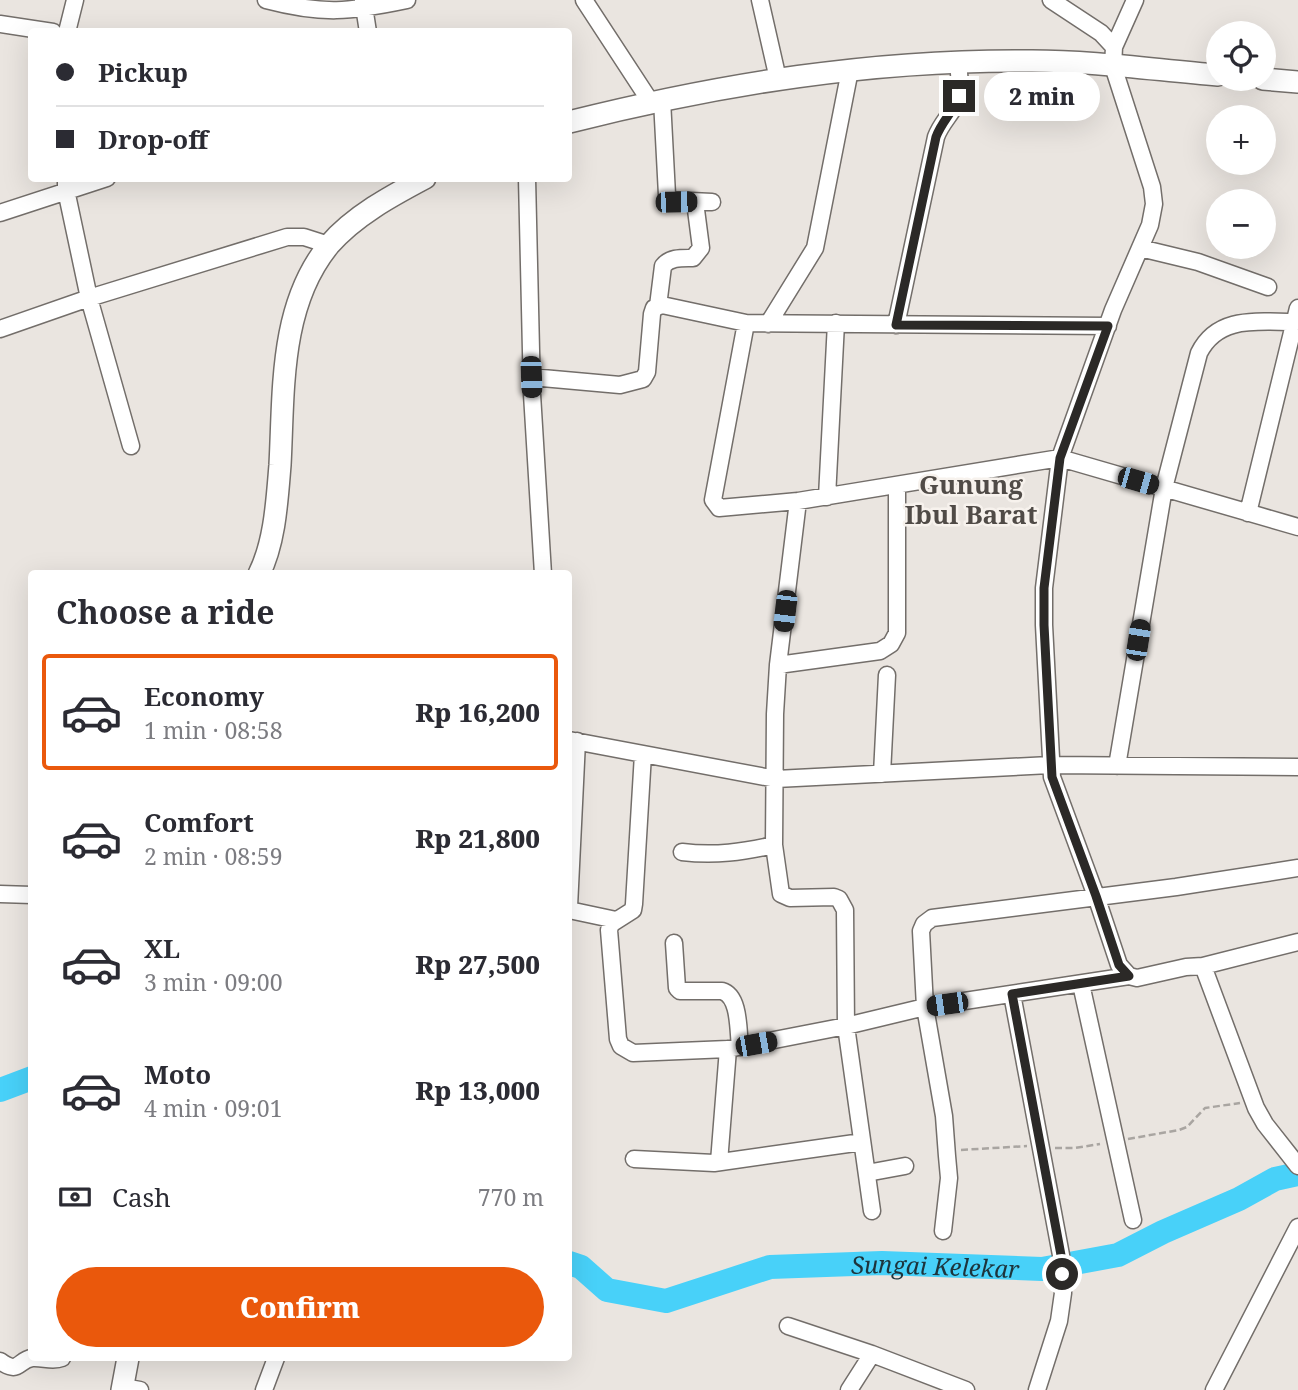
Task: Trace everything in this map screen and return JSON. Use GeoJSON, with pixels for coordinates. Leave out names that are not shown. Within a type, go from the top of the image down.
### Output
{"type":"FeatureCollection","features":[{"type":"Feature","properties":{"kind":"street"},"geometry":{"type":"LineString","coordinates":[[68,28],[75,0]]}},
{"type":"Feature","properties":{"kind":"street"},"geometry":{"type":"LineString","coordinates":[[266,0],[311,11],[407,0]]}},
{"type":"Feature","properties":{"kind":"street"},"geometry":{"type":"LineString","coordinates":[[531,377],[620,385],[643,379],[647,373],[652,314],[658,306],[663,266],[674,259],[693,258],[701,247],[703,202],[676,202],[670,200],[667,195],[656,101],[584,0]]}},
{"type":"Feature","properties":{"kind":"street"},"geometry":{"type":"LineString","coordinates":[[760,0],[778,79]]}},
{"type":"Feature","properties":{"kind":"street"},"geometry":{"type":"LineString","coordinates":[[1052,0],[1101,33],[1114,57],[1152,187],[1154,204],[1150,225],[1108,326],[1060,458],[1044,588],[1052,777],[1119,965],[1129,976]]}},
{"type":"Feature","properties":{"kind":"street"},"geometry":{"type":"LineString","coordinates":[[1114,57],[1135,0]]}},
{"type":"Feature","properties":{"kind":"street"},"geometry":{"type":"LineString","coordinates":[[363,5],[367,28]]}},
{"type":"Feature","properties":{"kind":"street"},"geometry":{"type":"LineString","coordinates":[[0,24],[28,28]]}},
{"type":"Feature","properties":{"kind":"street"},"geometry":{"type":"LineString","coordinates":[[572,121],[656,101],[778,79],[850,70],[958,62],[1114,57],[1206,73]]}},
{"type":"Feature","properties":{"kind":"street"},"geometry":{"type":"LineString","coordinates":[[896,325],[936,137],[959,96],[958,62]]}},
{"type":"Feature","properties":{"kind":"street"},"geometry":{"type":"LineString","coordinates":[[768,324],[815,248],[850,70]]}},
{"type":"Feature","properties":{"kind":"street"},"geometry":{"type":"LineString","coordinates":[[1276,80],[1298,82]]}},
{"type":"Feature","properties":{"kind":"street"},"geometry":{"type":"LineString","coordinates":[[527,182],[531,377],[543,570]]}},
{"type":"Feature","properties":{"kind":"street"},"geometry":{"type":"LineString","coordinates":[[0,213],[66,184],[89,298],[131,446]]}},
{"type":"Feature","properties":{"kind":"street"},"geometry":{"type":"LineString","coordinates":[[260,570],[266,560],[273,523],[288,348],[302,291],[329,245],[397,186]]}},
{"type":"Feature","properties":{"kind":"street"},"geometry":{"type":"LineString","coordinates":[[0,329],[89,298],[287,237],[304,237],[329,245]]}},
{"type":"Feature","properties":{"kind":"street"},"geometry":{"type":"LineString","coordinates":[[1140,248],[1198,262],[1268,288]]}},
{"type":"Feature","properties":{"kind":"street"},"geometry":{"type":"LineString","coordinates":[[658,306],[746,323],[768,324],[1108,326]]}},
{"type":"Feature","properties":{"kind":"street"},"geometry":{"type":"LineString","coordinates":[[1117,766],[1164,488],[1196,361],[1206,341],[1223,328],[1238,321],[1296,314],[1248,513]]}},
{"type":"Feature","properties":{"kind":"street"},"geometry":{"type":"LineString","coordinates":[[746,323],[713,500],[719,508],[827,497],[1060,458],[1298,527]]}},
{"type":"Feature","properties":{"kind":"street"},"geometry":{"type":"LineString","coordinates":[[827,497],[836,323]]}},
{"type":"Feature","properties":{"kind":"street"},"geometry":{"type":"LineString","coordinates":[[778,665],[880,651],[891,644],[897,633],[897,486]]}},
{"type":"Feature","properties":{"kind":"street"},"geometry":{"type":"LineString","coordinates":[[798,501],[778,665],[774,845],[779,889],[785,897],[834,897],[843,904],[846,1026],[872,1211]]}},
{"type":"Feature","properties":{"kind":"street"},"geometry":{"type":"LineString","coordinates":[[882,774],[887,674]]}},
{"type":"Feature","properties":{"kind":"street"},"geometry":{"type":"LineString","coordinates":[[572,783],[573,741],[776,779],[1050,765],[1298,766]]}},
{"type":"Feature","properties":{"kind":"street"},"geometry":{"type":"LineString","coordinates":[[643,754],[634,905],[629,914],[616,920],[609,930],[618,1039],[621,1046],[633,1053],[734,1048],[925,1007],[1129,976],[1137,978],[1203,966],[1298,942]]}},
{"type":"Feature","properties":{"kind":"street"},"geometry":{"type":"LineString","coordinates":[[682,852],[704,855],[742,853],[774,845]]}},
{"type":"Feature","properties":{"kind":"street"},"geometry":{"type":"LineString","coordinates":[[943,1231],[949,1178],[944,1116],[925,1007],[921,931],[927,920],[1298,868]]}},
{"type":"Feature","properties":{"kind":"street"},"geometry":{"type":"LineString","coordinates":[[0,894],[28,895]]}},
{"type":"Feature","properties":{"kind":"street"},"geometry":{"type":"LineString","coordinates":[[572,909],[616,920]]}},
{"type":"Feature","properties":{"kind":"street"},"geometry":{"type":"LineString","coordinates":[[674,943],[677,988],[680,991],[722,991],[729,993],[733,1000],[734,1048],[719,1162]]}},
{"type":"Feature","properties":{"kind":"street"},"geometry":{"type":"LineString","coordinates":[[1203,966],[1253,1101],[1265,1124],[1298,1166]]}},
{"type":"Feature","properties":{"kind":"street"},"geometry":{"type":"LineString","coordinates":[[1081,984],[1133,1220]]}},
{"type":"Feature","properties":{"kind":"street"},"geometry":{"type":"LineString","coordinates":[[1012,994],[1061,1255],[1063,1293],[1059,1321],[1037,1390]]}},
{"type":"Feature","properties":{"kind":"street"},"geometry":{"type":"LineString","coordinates":[[634,1159],[719,1162],[862,1142]]}},
{"type":"Feature","properties":{"kind":"street"},"geometry":{"type":"LineString","coordinates":[[866,1173],[905,1166]]}},
{"type":"Feature","properties":{"kind":"street"},"geometry":{"type":"LineString","coordinates":[[1214,1390],[1298,1227]]}},
{"type":"Feature","properties":{"kind":"street"},"geometry":{"type":"LineString","coordinates":[[788,1326],[966,1390]]}},
{"type":"Feature","properties":{"kind":"street"},"geometry":{"type":"LineString","coordinates":[[849,1390],[872,1354]]}},
{"type":"Feature","properties":{"kind":"street"},"geometry":{"type":"LineString","coordinates":[[0,1361],[8,1366],[18,1367],[28,1361]]}},
{"type":"Feature","properties":{"kind":"street"},"geometry":{"type":"LineString","coordinates":[[128,1361],[128,1389]]}},
{"type":"Feature","properties":{"kind":"street"},"geometry":{"type":"LineString","coordinates":[[264,1390],[275,1361]]}},
{"type":"Feature","properties":{"kind":"waterway","name":"Sungai Kelekar"},"geometry":{"type":"LineString","coordinates":[[0,1090],[28,1080]]}},
{"type":"Feature","properties":{"kind":"waterway","name":"Sungai Kelekar"},"geometry":{"type":"LineString","coordinates":[[572,1264],[581,1267],[607,1290],[666,1301],[770,1267],[882,1263],[1042,1269],[1118,1255],[1239,1199],[1275,1179],[1298,1174]]}},
{"type":"Feature","properties":{"kind":"district","name":"Gunung Ibul Barat"},"geometry":{"type":"Point","coordinates":[971,499]}},
{"type":"Feature","properties":{"kind":"route"},"geometry":{"type":"LineString","coordinates":[[959,96],[936,137],[896,325],[1108,326],[1060,458],[1044,588],[1044,625],[1052,777],[1119,965],[1129,976],[1012,994],[1061,1255],[1062,1274]]}}]}
